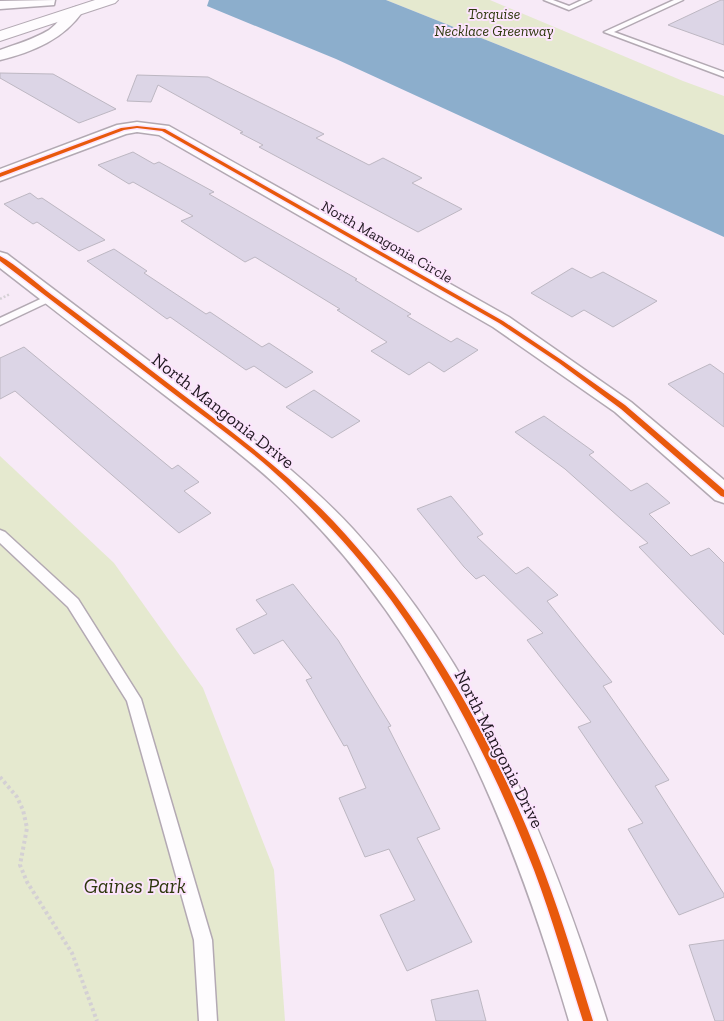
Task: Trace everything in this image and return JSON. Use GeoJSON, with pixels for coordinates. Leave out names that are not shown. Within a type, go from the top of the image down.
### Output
{"type":"FeatureCollection","features":[{"type":"Feature","properties":{"kind":"main road"},"geometry":{"type":"LineString","coordinates":[[0,36],[110,0]]}},
{"type":"Feature","properties":{"kind":"main road"},"geometry":{"type":"LineString","coordinates":[[0,18],[53,1]]}},
{"type":"Feature","properties":{"kind":"street"},"geometry":{"type":"LineString","coordinates":[[0,5],[53,1]]}},
{"type":"Feature","properties":{"kind":"street"},"geometry":{"type":"LineString","coordinates":[[0,55],[37,42],[55,32],[71,20],[76,11]]}},
{"type":"Feature","properties":{"kind":"street","name":"North Mangonia Circle"},"geometry":{"type":"LineString","coordinates":[[0,175],[123,129],[144,128],[163,130],[501,322],[623,407],[724,494]]}},
{"type":"Feature","properties":{"kind":"street","name":"North Mangonia Drive"},"geometry":{"type":"LineString","coordinates":[[0,258],[237,438],[288,481],[337,530],[385,585],[442,668],[485,745],[527,836],[565,941],[588,1021]]}},
{"type":"Feature","properties":{"kind":"lane"},"geometry":{"type":"LineString","coordinates":[[547,0],[569,8],[588,0]]}},
{"type":"Feature","properties":{"kind":"lane"},"geometry":{"type":"LineString","coordinates":[[680,0],[608,32],[724,75]]}},
{"type":"Feature","properties":{"kind":"lane"},"geometry":{"type":"LineString","coordinates":[[0,322],[51,297]]}},
{"type":"Feature","properties":{"kind":"lane"},"geometry":{"type":"LineString","coordinates":[[0,535],[73,603],[134,698],[202,940],[208,1021]]}},
{"type":"Feature","properties":{"kind":"path"},"geometry":{"type":"LineString","coordinates":[[0,777],[17,797],[24,810],[27,828],[20,865],[27,882],[72,953],[96,1021]]}},
{"type":"Feature","properties":{"kind":"green space","name":"Torquise Necklace Greenway"},"geometry":{"type":"Polygon","coordinates":[[[386,0],[490,0],[683,81],[724,96],[724,135],[386,0]]]}},
{"type":"Feature","properties":{"kind":"green space","name":"Gaines Park"},"geometry":{"type":"Polygon","coordinates":[[[0,456],[114,563],[203,688],[274,870],[285,1021],[0,1021],[0,456]]]}},
{"type":"Feature","properties":{"kind":"water"},"geometry":{"type":"Polygon","coordinates":[[[209,0],[386,0],[724,135],[724,237],[336,59],[207,6],[209,0]]]}},
{"type":"Feature","properties":{"kind":"building"},"geometry":{"type":"Polygon","coordinates":[[[724,0],[724,45],[668,25],[724,0]]]}},
{"type":"Feature","properties":{"kind":"building"},"geometry":{"type":"Polygon","coordinates":[[[0,73],[53,74],[116,109],[79,123],[0,78],[0,73]]]}},
{"type":"Feature","properties":{"kind":"building"},"geometry":{"type":"Polygon","coordinates":[[[137,75],[208,77],[324,134],[316,138],[369,165],[383,158],[422,178],[412,183],[462,209],[418,232],[259,147],[263,145],[158,85],[151,102],[127,101],[137,75]]]}},
{"type":"Feature","properties":{"kind":"building"},"geometry":{"type":"Polygon","coordinates":[[[133,152],[154,164],[159,162],[214,192],[209,194],[357,279],[355,280],[411,314],[407,316],[451,342],[457,338],[478,350],[444,372],[429,362],[409,375],[371,351],[387,342],[337,310],[340,309],[255,257],[245,262],[181,221],[193,216],[133,182],[129,184],[98,165],[133,152]]]}},
{"type":"Feature","properties":{"kind":"building"},"geometry":{"type":"Polygon","coordinates":[[[30,193],[38,199],[42,198],[105,240],[79,251],[37,222],[33,224],[4,204],[30,193]]]}},
{"type":"Feature","properties":{"kind":"building"},"geometry":{"type":"Polygon","coordinates":[[[114,249],[147,271],[144,273],[206,314],[210,312],[262,347],[269,343],[313,372],[286,388],[254,366],[246,370],[170,317],[167,319],[87,261],[114,249]]]}},
{"type":"Feature","properties":{"kind":"building"},"geometry":{"type":"Polygon","coordinates":[[[572,268],[591,278],[603,272],[657,301],[613,327],[584,310],[572,317],[531,293],[572,268]]]}},
{"type":"Feature","properties":{"kind":"building"},"geometry":{"type":"Polygon","coordinates":[[[24,347],[172,469],[178,465],[199,482],[184,491],[211,513],[179,533],[15,391],[0,399],[0,358],[24,347]]]}},
{"type":"Feature","properties":{"kind":"building"},"geometry":{"type":"Polygon","coordinates":[[[710,364],[724,374],[724,427],[668,384],[710,364]]]}},
{"type":"Feature","properties":{"kind":"building"},"geometry":{"type":"Polygon","coordinates":[[[314,390],[360,421],[332,438],[286,407],[314,390]]]}},
{"type":"Feature","properties":{"kind":"building"},"geometry":{"type":"Polygon","coordinates":[[[544,416],[594,452],[589,455],[631,491],[647,483],[670,503],[649,514],[691,556],[709,548],[724,563],[724,635],[639,547],[648,543],[565,469],[515,432],[544,416]]]}},
{"type":"Feature","properties":{"kind":"building"},"geometry":{"type":"Polygon","coordinates":[[[451,496],[483,534],[477,537],[516,574],[528,567],[558,595],[547,601],[612,682],[603,686],[669,780],[655,786],[724,894],[724,897],[679,915],[628,829],[643,823],[578,727],[591,722],[527,640],[543,633],[484,575],[476,579],[417,509],[451,496]]]}},
{"type":"Feature","properties":{"kind":"building"},"geometry":{"type":"Polygon","coordinates":[[[293,584],[338,640],[391,726],[388,727],[440,829],[417,838],[472,942],[407,971],[380,915],[415,900],[389,849],[365,857],[339,798],[366,788],[347,745],[344,746],[306,680],[312,678],[283,640],[254,654],[236,629],[267,614],[256,600],[293,584]]]}},
{"type":"Feature","properties":{"kind":"building"},"geometry":{"type":"Polygon","coordinates":[[[724,940],[724,1021],[715,1021],[689,945],[724,940]]]}},
{"type":"Feature","properties":{"kind":"building"},"geometry":{"type":"Polygon","coordinates":[[[478,990],[486,1021],[436,1021],[431,1000],[478,990]]]}},
{"type":"Feature","properties":{"kind":"cycle path"},"geometry":{"type":"LineString","coordinates":[[0,175],[123,129],[137,127],[163,130],[501,322],[623,407],[724,494]]}},
{"type":"Feature","properties":{"kind":"cycle path"},"geometry":{"type":"LineString","coordinates":[[0,258],[273,467],[343,536],[393,596],[437,661],[475,729],[509,799],[539,872],[565,946],[588,1021]]}}]}
